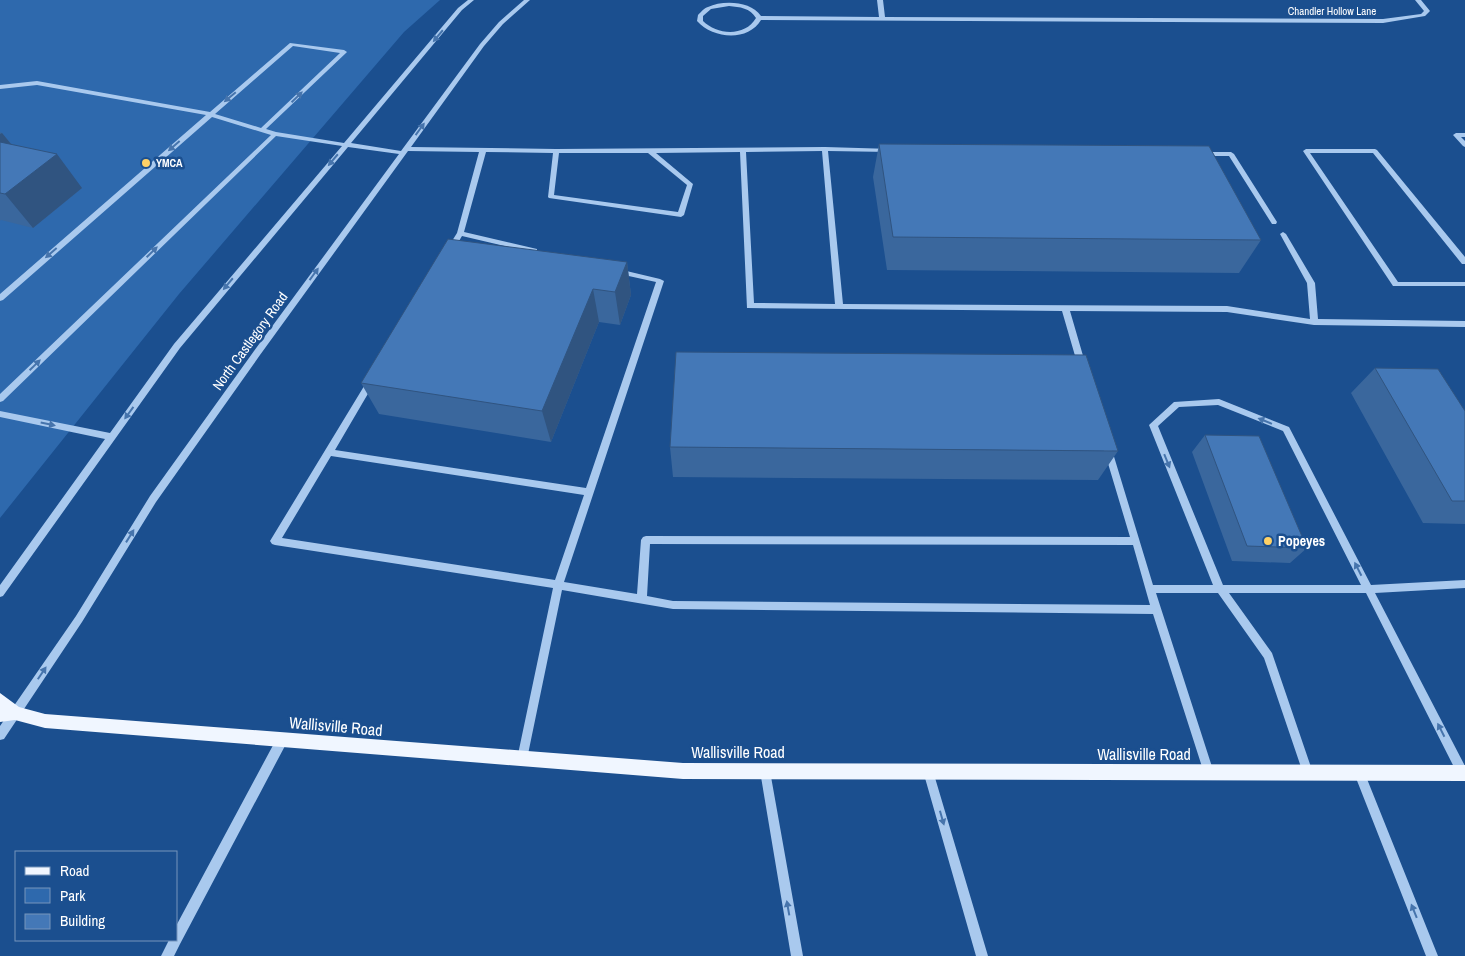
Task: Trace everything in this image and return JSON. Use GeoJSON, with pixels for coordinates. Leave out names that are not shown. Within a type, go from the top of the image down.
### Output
{"type":"FeatureCollection","features":[{"type":"Feature","properties":{"kind":"main road","name":"Wallisville Road"},"geometry":{"type":"LineString","coordinates":[[0,700],[7,714],[45,722],[683,771],[1464,773]]}},
{"type":"Feature","properties":{"kind":"street"},"geometry":{"type":"LineString","coordinates":[[0,593],[177,346],[460,9],[471,0]]}},
{"type":"Feature","properties":{"kind":"street","name":"North Castlegory Road"},"geometry":{"type":"LineString","coordinates":[[7,714],[79,619],[153,500],[404,151],[482,45],[501,23],[527,0]]}},
{"type":"Feature","properties":{"kind":"street"},"geometry":{"type":"LineString","coordinates":[[880,0],[882,18]]}},
{"type":"Feature","properties":{"kind":"street","name":"Chandler Hollow Lane"},"geometry":{"type":"LineString","coordinates":[[759,18],[757,24],[752,29],[730,34],[711,30],[700,21],[700,16],[709,8],[729,4],[751,9],[759,18],[1383,21],[1423,16],[1427,11],[1418,0]]}},
{"type":"Feature","properties":{"kind":"street"},"geometry":{"type":"LineString","coordinates":[[0,298],[292,44],[344,52],[262,130]]}},
{"type":"Feature","properties":{"kind":"street"},"geometry":{"type":"LineString","coordinates":[[0,87],[37,83],[210,114],[275,134],[346,145],[404,151],[894,150]]}},
{"type":"Feature","properties":{"kind":"street"},"geometry":{"type":"LineString","coordinates":[[0,398],[275,134]]}},
{"type":"Feature","properties":{"kind":"street"},"geometry":{"type":"LineString","coordinates":[[1465,135],[1456,135],[1465,145]]}},
{"type":"Feature","properties":{"kind":"street"},"geometry":{"type":"LineString","coordinates":[[825,149],[839,306]]}},
{"type":"Feature","properties":{"kind":"street"},"geometry":{"type":"LineString","coordinates":[[445,258],[460,233],[483,150]]}},
{"type":"Feature","properties":{"kind":"street"},"geometry":{"type":"LineString","coordinates":[[743,150],[750,306],[1227,309],[1314,322],[1465,324]]}},
{"type":"Feature","properties":{"kind":"street"},"geometry":{"type":"LineString","coordinates":[[556,151],[551,197],[680,215],[690,184],[650,151]]}},
{"type":"Feature","properties":{"kind":"street"},"geometry":{"type":"LineString","coordinates":[[1465,262],[1375,151],[1306,151],[1396,284],[1465,284]]}},
{"type":"Feature","properties":{"kind":"street"},"geometry":{"type":"LineString","coordinates":[[1191,154],[1231,154],[1274,222]]}},
{"type":"Feature","properties":{"kind":"street"},"geometry":{"type":"LineString","coordinates":[[460,233],[546,254]]}},
{"type":"Feature","properties":{"kind":"street"},"geometry":{"type":"LineString","coordinates":[[1283,234],[1311,283],[1314,322]]}},
{"type":"Feature","properties":{"kind":"street"},"geometry":{"type":"LineString","coordinates":[[522,759],[558,585],[660,281],[613,270]]}},
{"type":"Feature","properties":{"kind":"street"},"geometry":{"type":"LineString","coordinates":[[1066,308],[1083,372],[1073,372]]}},
{"type":"Feature","properties":{"kind":"street"},"geometry":{"type":"LineString","coordinates":[[379,368],[275,541],[673,605],[1156,610]]}},
{"type":"Feature","properties":{"kind":"street"},"geometry":{"type":"LineString","coordinates":[[1308,772],[1268,656],[1220,590],[1153,425],[1177,404],[1219,402],[1286,429],[1464,773]]}},
{"type":"Feature","properties":{"kind":"street"},"geometry":{"type":"LineString","coordinates":[[0,414],[111,437]]}},
{"type":"Feature","properties":{"kind":"street"},"geometry":{"type":"LineString","coordinates":[[1104,437],[1156,610],[1209,773]]}},
{"type":"Feature","properties":{"kind":"street"},"geometry":{"type":"LineString","coordinates":[[328,452],[589,492]]}},
{"type":"Feature","properties":{"kind":"street"},"geometry":{"type":"LineString","coordinates":[[642,600],[646,540],[1136,541]]}},
{"type":"Feature","properties":{"kind":"street"},"geometry":{"type":"LineString","coordinates":[[1150,589],[1368,589],[1465,584]]}},
{"type":"Feature","properties":{"kind":"street"},"geometry":{"type":"LineString","coordinates":[[0,736],[7,714]]}},
{"type":"Feature","properties":{"kind":"street"},"geometry":{"type":"LineString","coordinates":[[178,935],[282,740]]}},
{"type":"Feature","properties":{"kind":"street"},"geometry":{"type":"LineString","coordinates":[[765,771],[797,956]]}},
{"type":"Feature","properties":{"kind":"street"},"geometry":{"type":"LineString","coordinates":[[928,771],[982,956]]}},
{"type":"Feature","properties":{"kind":"street"},"geometry":{"type":"LineString","coordinates":[[1359,773],[1432,956]]}},
{"type":"Feature","properties":{"kind":"street"},"geometry":{"type":"LineString","coordinates":[[167,956],[175,941]]}},
{"type":"Feature","properties":{"kind":"green space","name":"YMCA"},"geometry":{"type":"Polygon","coordinates":[[[0,0],[440,0],[404,32],[179,294],[0,518],[0,0]]]}},
{"type":"Feature","properties":{"kind":"building"},"geometry":{"type":"Polygon","coordinates":[[[0,142],[57,154],[5,194],[0,193],[0,142]]]}},
{"type":"Feature","properties":{"kind":"building"},"geometry":{"type":"Polygon","coordinates":[[[879,144],[1209,146],[1261,240],[893,237],[879,144]]]}},
{"type":"Feature","properties":{"kind":"building"},"geometry":{"type":"Polygon","coordinates":[[[448,239],[627,262],[615,292],[593,289],[542,411],[361,383],[448,239]]]}},
{"type":"Feature","properties":{"kind":"building"},"geometry":{"type":"Polygon","coordinates":[[[676,352],[1086,355],[1118,451],[670,447],[676,352]]]}},
{"type":"Feature","properties":{"kind":"building"},"geometry":{"type":"Polygon","coordinates":[[[1375,368],[1438,369],[1465,411],[1465,501],[1452,501],[1375,368]]]}},
{"type":"Feature","properties":{"kind":"building"},"geometry":{"type":"Polygon","coordinates":[[[1205,435],[1259,436],[1307,548],[1247,546],[1205,435]]]}},
{"type":"Feature","properties":{"kind":"place","name":"YMCA"},"geometry":{"type":"Point","coordinates":[146,163]}},
{"type":"Feature","properties":{"kind":"place","name":"Popeyes"},"geometry":{"type":"Point","coordinates":[1268,541]}}]}
